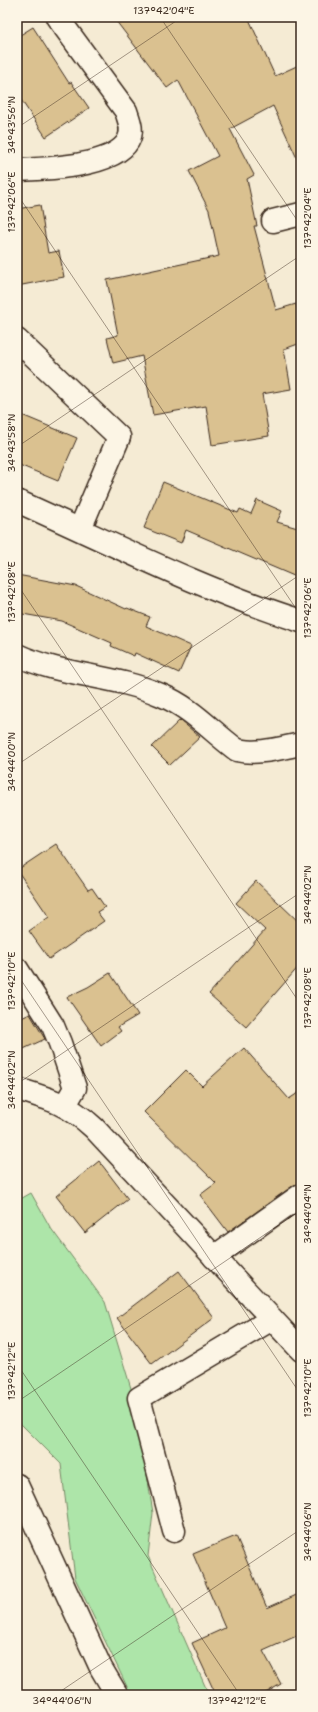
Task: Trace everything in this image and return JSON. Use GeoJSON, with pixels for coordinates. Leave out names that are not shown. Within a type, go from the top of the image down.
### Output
{"type":"FeatureCollection","features":[{"type":"Feature","properties":{"kind":"street"},"geometry":{"type":"LineString","coordinates":[[17,170],[65,168],[119,152],[129,140],[131,125],[126,111],[57,17]]}},
{"type":"Feature","properties":{"kind":"street"},"geometry":{"type":"LineString","coordinates":[[273,221],[301,214]]}},
{"type":"Feature","properties":{"kind":"street"},"geometry":{"type":"LineString","coordinates":[[17,340],[119,437],[80,529]]}},
{"type":"Feature","properties":{"kind":"street"},"geometry":{"type":"LineString","coordinates":[[17,501],[224,594],[264,610],[301,621]]}},
{"type":"Feature","properties":{"kind":"street"},"geometry":{"type":"LineString","coordinates":[[17,655],[32,662],[136,686],[161,694],[184,706],[237,750],[248,753],[301,744]]}},
{"type":"Feature","properties":{"kind":"street"},"geometry":{"type":"LineString","coordinates":[[17,969],[44,1011],[60,1043],[75,1088],[65,1105]]}},
{"type":"Feature","properties":{"kind":"street"},"geometry":{"type":"LineString","coordinates":[[17,1089],[65,1105],[81,1116],[94,1128],[301,1350]]}},
{"type":"Feature","properties":{"kind":"street"},"geometry":{"type":"LineString","coordinates":[[214,1257],[301,1195]]}},
{"type":"Feature","properties":{"kind":"street"},"geometry":{"type":"LineString","coordinates":[[174,1531],[138,1398],[272,1319]]}},
{"type":"Feature","properties":{"kind":"street"},"geometry":{"type":"LineString","coordinates":[[17,1485],[101,1668],[117,1695]]}},
{"type":"Feature","properties":{"kind":"green space"},"geometry":{"type":"Polygon","coordinates":[[[31,1193],[50,1227],[105,1302],[136,1405],[153,1513],[148,1556],[209,1695],[131,1695],[75,1578],[61,1464],[17,1420],[17,1201],[31,1193]]]}},
{"type":"Feature","properties":{"kind":"building"},"geometry":{"type":"Polygon","coordinates":[[[113,17],[248,17],[275,76],[301,64],[301,167],[273,106],[230,129],[254,175],[247,179],[257,226],[254,226],[276,310],[296,304],[301,320],[301,343],[284,349],[291,389],[262,394],[269,436],[212,445],[206,406],[153,415],[142,356],[113,363],[107,338],[118,335],[107,280],[219,256],[209,210],[189,171],[218,156],[178,80],[167,88],[113,17]]]}},
{"type":"Feature","properties":{"kind":"building"},"geometry":{"type":"Polygon","coordinates":[[[33,27],[69,83],[71,82],[89,108],[46,137],[17,94],[17,37],[33,27]]]}},
{"type":"Feature","properties":{"kind":"building"},"geometry":{"type":"Polygon","coordinates":[[[40,205],[48,253],[59,251],[64,277],[17,286],[17,209],[40,205]]]}},
{"type":"Feature","properties":{"kind":"building"},"geometry":{"type":"Polygon","coordinates":[[[17,413],[77,438],[58,481],[17,464],[17,413]]]}},
{"type":"Feature","properties":{"kind":"building"},"geometry":{"type":"Polygon","coordinates":[[[163,482],[238,513],[240,509],[251,514],[257,500],[282,511],[277,522],[301,529],[301,579],[186,530],[181,543],[144,528],[163,482]]]}},
{"type":"Feature","properties":{"kind":"building"},"geometry":{"type":"Polygon","coordinates":[[[17,575],[76,586],[126,609],[127,608],[150,617],[146,626],[191,646],[179,673],[135,653],[134,656],[111,646],[112,643],[62,621],[17,613],[17,575]]]}},
{"type":"Feature","properties":{"kind":"building"},"geometry":{"type":"Polygon","coordinates":[[[180,720],[200,737],[170,765],[152,747],[180,720]]]}},
{"type":"Feature","properties":{"kind":"building"},"geometry":{"type":"Polygon","coordinates":[[[56,844],[88,890],[92,888],[105,907],[97,912],[104,921],[49,959],[29,931],[49,917],[17,870],[56,844]]]}},
{"type":"Feature","properties":{"kind":"building"},"geometry":{"type":"Polygon","coordinates":[[[256,881],[301,924],[301,964],[246,1027],[209,994],[265,930],[236,903],[256,881]]]}},
{"type":"Feature","properties":{"kind":"building"},"geometry":{"type":"Polygon","coordinates":[[[110,973],[138,1015],[118,1027],[121,1031],[101,1046],[67,997],[88,987],[110,973]]]}},
{"type":"Feature","properties":{"kind":"building"},"geometry":{"type":"Polygon","coordinates":[[[30,1014],[45,1039],[17,1052],[17,1020],[30,1014]]]}},
{"type":"Feature","properties":{"kind":"building"},"geometry":{"type":"Polygon","coordinates":[[[244,1048],[289,1099],[301,1091],[301,1183],[294,1185],[228,1232],[200,1195],[216,1183],[144,1112],[186,1070],[202,1086],[244,1048]]]}},
{"type":"Feature","properties":{"kind":"building"},"geometry":{"type":"Polygon","coordinates":[[[99,1161],[128,1199],[85,1233],[56,1196],[99,1161]]]}},
{"type":"Feature","properties":{"kind":"building"},"geometry":{"type":"Polygon","coordinates":[[[179,1271],[214,1318],[152,1364],[117,1318],[179,1271]]]}},
{"type":"Feature","properties":{"kind":"building"},"geometry":{"type":"Polygon","coordinates":[[[236,1536],[267,1608],[301,1593],[301,1634],[263,1651],[281,1684],[262,1695],[216,1695],[192,1643],[225,1628],[193,1554],[236,1536]]]}}]}
